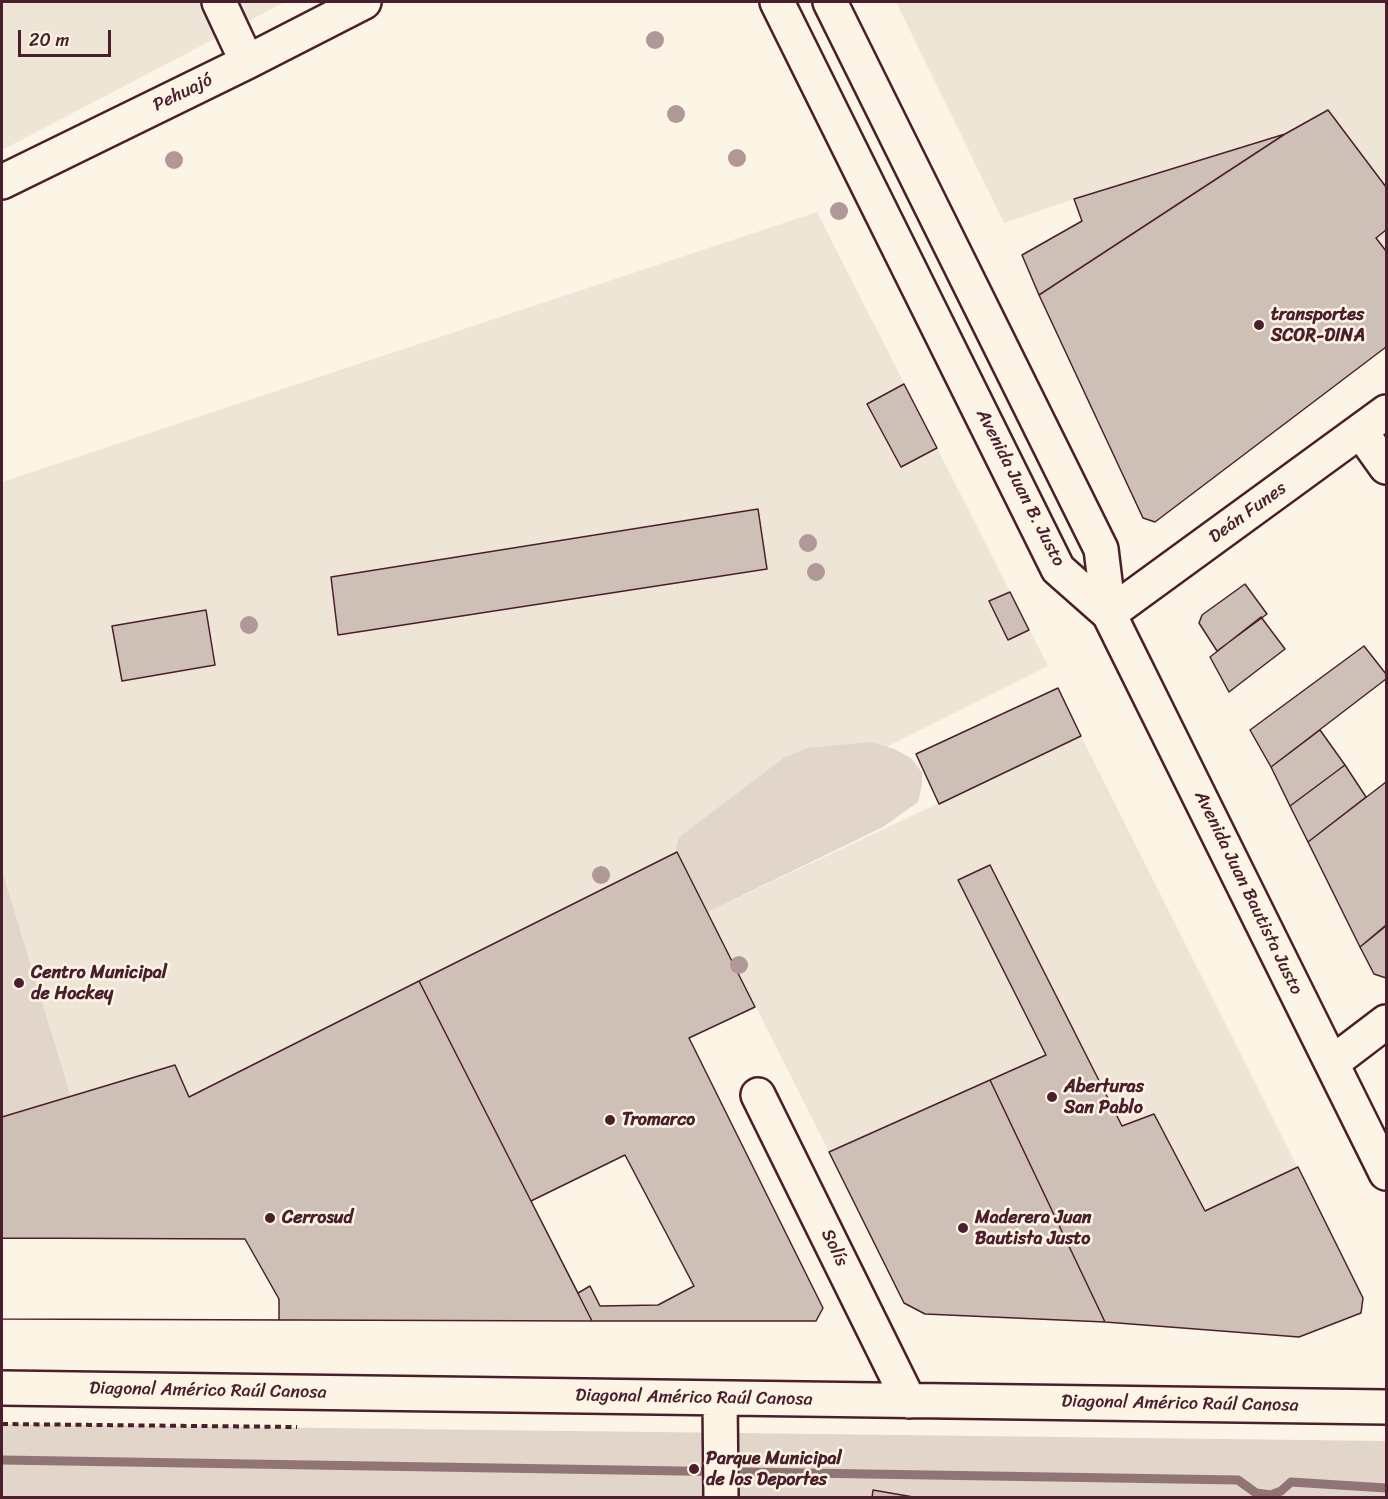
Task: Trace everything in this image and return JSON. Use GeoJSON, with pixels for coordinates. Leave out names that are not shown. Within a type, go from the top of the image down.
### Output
{"type":"FeatureCollection","features":[{"type":"Feature","properties":{"kind":"street"},"geometry":{"type":"LineString","coordinates":[[219,2],[247,62]]}},
{"type":"Feature","properties":{"kind":"street","name":"Pehuajó"},"geometry":{"type":"LineString","coordinates":[[2,182],[364,2]]}},
{"type":"Feature","properties":{"kind":"street","name":"Avenida Juan B. Justo"},"geometry":{"type":"LineString","coordinates":[[777,2],[1058,568],[1109,614]]}},
{"type":"Feature","properties":{"kind":"street"},"geometry":{"type":"LineString","coordinates":[[830,2],[1101,549],[1109,614]]}},
{"type":"Feature","properties":{"kind":"street","name":"Deán Funes"},"geometry":{"type":"LineString","coordinates":[[1109,614],[1386,412]]}},
{"type":"Feature","properties":{"kind":"street"},"geometry":{"type":"LineString","coordinates":[[1361,432],[1386,467]]}},
{"type":"Feature","properties":{"kind":"street","name":"Avenida Juan Bautista Justo"},"geometry":{"type":"LineString","coordinates":[[1109,614],[1386,1173]]}},
{"type":"Feature","properties":{"kind":"street"},"geometry":{"type":"LineString","coordinates":[[1332,1063],[1386,1022]]}},
{"type":"Feature","properties":{"kind":"street","name":"Solís"},"geometry":{"type":"LineString","coordinates":[[758,1095],[909,1401]]}},
{"type":"Feature","properties":{"kind":"street","name":"Diagonal Américo Raúl Canosa"},"geometry":{"type":"LineString","coordinates":[[2,1388],[1386,1407]]}},
{"type":"Feature","properties":{"kind":"street"},"geometry":{"type":"LineString","coordinates":[[720,1398],[721,1497]]}},
{"type":"Feature","properties":{"kind":"shaded area"},"geometry":{"type":"Polygon","coordinates":[[[2,2],[285,2],[2,150],[2,2]]]}},
{"type":"Feature","properties":{"kind":"shaded area"},"geometry":{"type":"Polygon","coordinates":[[[896,2],[1386,2],[1386,347],[1155,522],[1143,518],[1039,295],[1282,135],[1004,223],[896,2]]]}},
{"type":"Feature","properties":{"kind":"shaded area"},"geometry":{"type":"Polygon","coordinates":[[[817,212],[1048,666],[189,1097],[175,1065],[71,1097],[2,870],[2,482],[817,212]]]}},
{"type":"Feature","properties":{"kind":"shaded area"},"geometry":{"type":"Polygon","coordinates":[[[1081,736],[1363,1298],[1361,1313],[1299,1337],[1105,1322],[990,1080],[829,1152],[708,912],[1081,736]]]}},
{"type":"Feature","properties":{"kind":"shaded area"},"geometry":{"type":"Polygon","coordinates":[[[872,742],[894,749],[911,758],[922,772],[918,802],[883,827],[708,912],[676,848],[682,835],[785,757],[808,748],[872,742]]]}},
{"type":"Feature","properties":{"kind":"shaded area","name":"Centro Municipal de Hockey"},"geometry":{"type":"Polygon","coordinates":[[[2,870],[71,1097],[2,1117],[2,870]]]}},
{"type":"Feature","properties":{"kind":"shaded area","name":"Parque Municipal de los Deportes"},"geometry":{"type":"Polygon","coordinates":[[[2,1424],[1386,1441],[1386,1498],[2,1498],[2,1424]]]}},
{"type":"Feature","properties":{"kind":"building"},"geometry":{"type":"Polygon","coordinates":[[[1328,110],[1386,187],[1386,230],[1376,238],[1386,251],[1386,347],[1155,522],[1143,518],[1039,295],[1285,134],[1328,110]]]}},
{"type":"Feature","properties":{"kind":"building"},"geometry":{"type":"Polygon","coordinates":[[[1285,134],[1039,295],[1022,255],[1082,221],[1074,199],[1285,134]]]}},
{"type":"Feature","properties":{"kind":"building"},"geometry":{"type":"Polygon","coordinates":[[[904,384],[937,448],[901,467],[867,404],[904,384]]]}},
{"type":"Feature","properties":{"kind":"building"},"geometry":{"type":"Polygon","coordinates":[[[758,509],[767,569],[338,635],[331,577],[758,509]]]}},
{"type":"Feature","properties":{"kind":"building"},"geometry":{"type":"Polygon","coordinates":[[[1245,584],[1267,614],[1217,651],[1199,623],[1202,615],[1245,584]]]}},
{"type":"Feature","properties":{"kind":"building"},"geometry":{"type":"Polygon","coordinates":[[[1010,592],[1029,630],[1008,640],[989,601],[1010,592]]]}},
{"type":"Feature","properties":{"kind":"building"},"geometry":{"type":"Polygon","coordinates":[[[206,610],[215,665],[122,681],[112,626],[206,610]]]}},
{"type":"Feature","properties":{"kind":"building"},"geometry":{"type":"Polygon","coordinates":[[[1261,617],[1285,649],[1229,692],[1210,657],[1261,617]]]}},
{"type":"Feature","properties":{"kind":"building"},"geometry":{"type":"Polygon","coordinates":[[[1364,646],[1386,674],[1386,679],[1271,767],[1250,730],[1364,646]]]}},
{"type":"Feature","properties":{"kind":"building"},"geometry":{"type":"Polygon","coordinates":[[[1058,688],[1081,736],[939,804],[916,754],[1058,688]]]}},
{"type":"Feature","properties":{"kind":"building"},"geometry":{"type":"Polygon","coordinates":[[[1320,730],[1345,765],[1290,806],[1271,767],[1320,730]]]}},
{"type":"Feature","properties":{"kind":"building"},"geometry":{"type":"Polygon","coordinates":[[[1345,765],[1366,797],[1308,842],[1290,806],[1345,765]]]}},
{"type":"Feature","properties":{"kind":"building"},"geometry":{"type":"Polygon","coordinates":[[[1386,782],[1386,925],[1360,947],[1308,842],[1386,782]]]}},
{"type":"Feature","properties":{"kind":"building","name":"Tromarco"},"geometry":{"type":"Polygon","coordinates":[[[677,852],[755,1007],[689,1038],[823,1308],[816,1321],[592,1321],[419,981],[677,852]]]}},
{"type":"Feature","properties":{"kind":"building","name":"Aberturas San Pablo"},"geometry":{"type":"Polygon","coordinates":[[[990,865],[1122,1126],[1154,1114],[1205,1211],[1298,1167],[1363,1298],[1361,1313],[1299,1337],[1105,1322],[990,1080],[1046,1055],[958,880],[990,865]]]}},
{"type":"Feature","properties":{"kind":"building"},"geometry":{"type":"Polygon","coordinates":[[[1386,926],[1386,978],[1374,974],[1360,947],[1386,926]]]}},
{"type":"Feature","properties":{"kind":"building","name":"Cerrosud"},"geometry":{"type":"Polygon","coordinates":[[[419,981],[592,1321],[2,1319],[2,1117],[175,1065],[189,1097],[419,981]]]}},
{"type":"Feature","properties":{"kind":"building","name":"Maderera Juan Bautista Justo"},"geometry":{"type":"Polygon","coordinates":[[[990,1080],[1105,1322],[925,1314],[904,1303],[829,1152],[990,1080]]]}},
{"type":"Feature","properties":{"kind":"building"},"geometry":{"type":"Polygon","coordinates":[[[625,1155],[694,1286],[658,1305],[600,1306],[590,1286],[578,1293],[531,1201],[625,1155]]]}},
{"type":"Feature","properties":{"kind":"building"},"geometry":{"type":"Polygon","coordinates":[[[2,1238],[245,1239],[279,1299],[279,1320],[2,1319],[2,1238]]]}},
{"type":"Feature","properties":{"kind":"building"},"geometry":{"type":"Polygon","coordinates":[[[873,1490],[919,1498],[872,1498],[873,1490]]]}},
{"type":"Feature","properties":{"kind":"waterway"},"geometry":{"type":"LineString","coordinates":[[2,1460],[1238,1480],[1256,1493],[1271,1495],[1281,1491],[1291,1482],[1386,1488]]}},
{"type":"Feature","properties":{"kind":"place","name":"transportes SCOR-DINA"},"geometry":{"type":"Point","coordinates":[1259,325]}},
{"type":"Feature","properties":{"kind":"place","name":"Centro Municipal de Hockey"},"geometry":{"type":"Point","coordinates":[19,983]}},
{"type":"Feature","properties":{"kind":"place","name":"Aberturas San Pablo"},"geometry":{"type":"Point","coordinates":[1052,1097]}},
{"type":"Feature","properties":{"kind":"place","name":"Tromarco"},"geometry":{"type":"Point","coordinates":[610,1120]}},
{"type":"Feature","properties":{"kind":"place","name":"Cerrosud"},"geometry":{"type":"Point","coordinates":[270,1218]}},
{"type":"Feature","properties":{"kind":"place","name":"Maderera Juan Bautista Justo"},"geometry":{"type":"Point","coordinates":[963,1228]}},
{"type":"Feature","properties":{"kind":"place","name":"Parque Municipal de los Deportes"},"geometry":{"type":"Point","coordinates":[694,1469]}}]}
